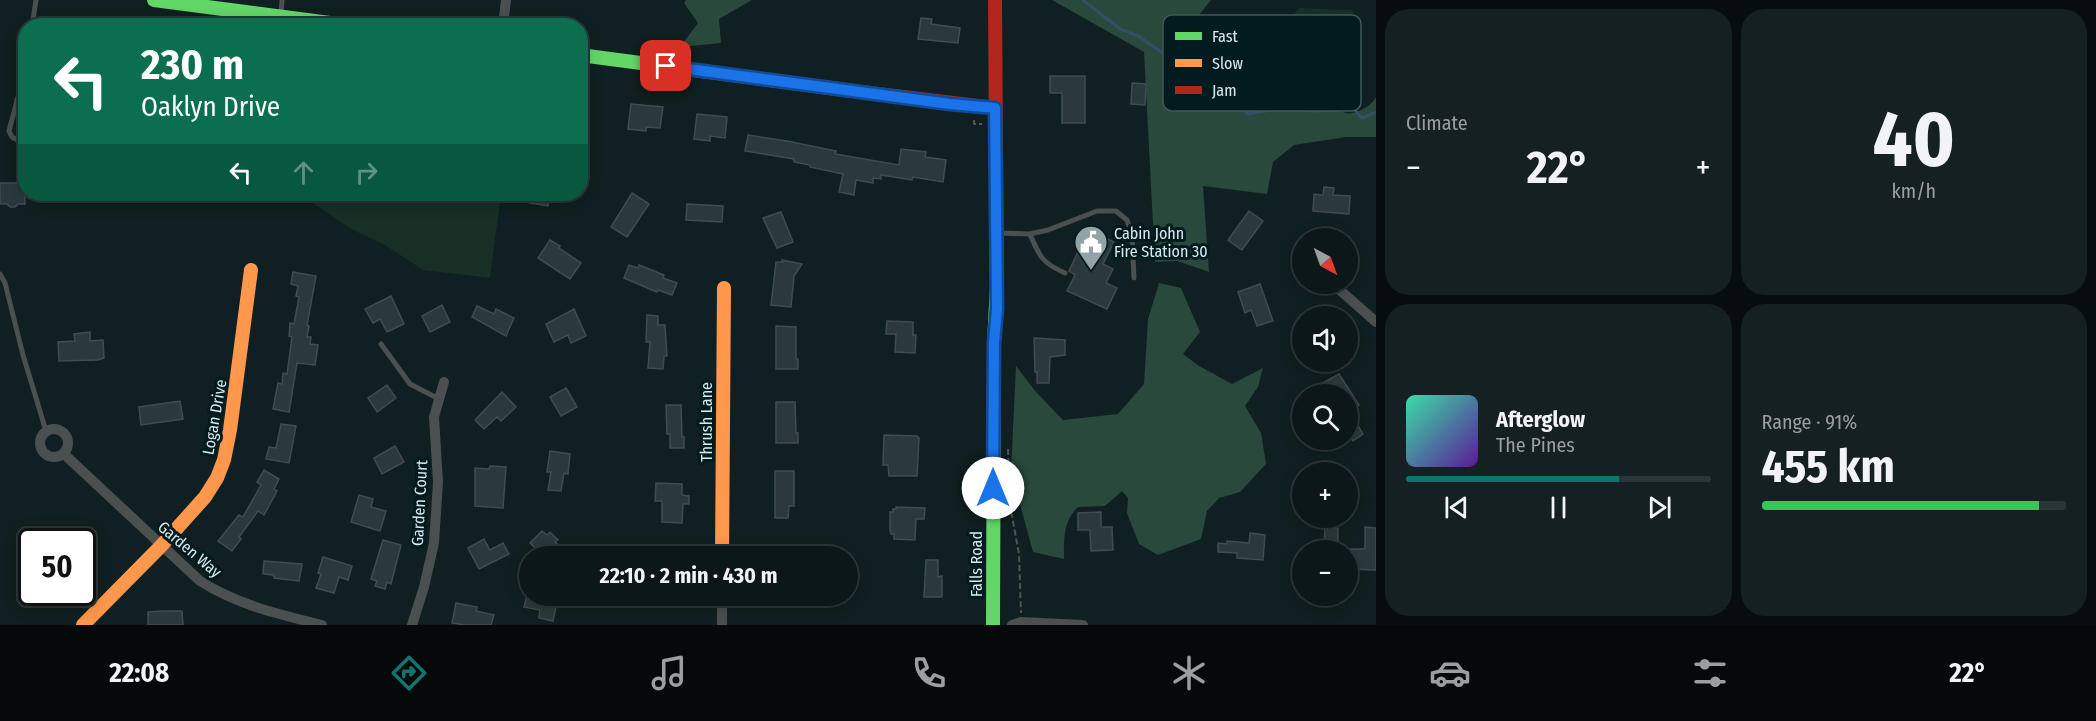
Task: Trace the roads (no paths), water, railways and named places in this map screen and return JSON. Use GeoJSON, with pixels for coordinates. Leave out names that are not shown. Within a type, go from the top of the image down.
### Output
{"type":"FeatureCollection","features":[{"type":"Feature","properties":{"kind":"street"},"geometry":{"type":"LineString","coordinates":[[154,0],[296,18]]}},
{"type":"Feature","properties":{"kind":"street"},"geometry":{"type":"LineString","coordinates":[[504,18],[506,0]]}},
{"type":"Feature","properties":{"kind":"street","name":"Falls Road"},"geometry":{"type":"LineString","coordinates":[[993,625],[995,0]]}},
{"type":"Feature","properties":{"kind":"street"},"geometry":{"type":"LineString","coordinates":[[588,56],[995,108]]}},
{"type":"Feature","properties":{"kind":"street","name":"Logan Drive"},"geometry":{"type":"LineString","coordinates":[[83,625],[161,546],[205,497],[217,478],[224,460],[230,430],[250,270]]}},
{"type":"Feature","properties":{"kind":"street","name":"Thrush Lane"},"geometry":{"type":"LineString","coordinates":[[722,546],[724,288]]}},
{"type":"Feature","properties":{"kind":"street"},"geometry":{"type":"LineString","coordinates":[[1344,294],[1376,322]]}},
{"type":"Feature","properties":{"kind":"street","name":"Garden Court"},"geometry":{"type":"LineString","coordinates":[[412,625],[434,543],[438,482],[434,417],[444,382]]}},
{"type":"Feature","properties":{"kind":"street"},"geometry":{"type":"LineString","coordinates":[[46,431],[55,429],[63,433],[68,446],[63,453]]}},
{"type":"Feature","properties":{"kind":"street","name":"Garden Way"},"geometry":{"type":"LineString","coordinates":[[46,431],[40,438],[42,452],[53,457],[63,453],[200,581],[220,594],[264,611],[322,625]]}},
{"type":"Feature","properties":{"kind":"street"},"geometry":{"type":"LineString","coordinates":[[722,606],[722,625]]}},
{"type":"Feature","properties":{"kind":"street"},"geometry":{"type":"LineString","coordinates":[[1012,625],[1031,622],[1083,625]]}},
{"type":"Feature","properties":{"kind":"lane"},"geometry":{"type":"LineString","coordinates":[[33,18],[36,0]]}},
{"type":"Feature","properties":{"kind":"lane"},"geometry":{"type":"LineString","coordinates":[[281,16],[282,0]]}},
{"type":"Feature","properties":{"kind":"lane"},"geometry":{"type":"LineString","coordinates":[[18,96],[9,131],[12,137],[18,140]]}},
{"type":"Feature","properties":{"kind":"lane"},"geometry":{"type":"LineString","coordinates":[[996,233],[1030,234],[1048,230],[1097,211],[1116,211],[1127,220],[1132,235],[1134,278]]}},
{"type":"Feature","properties":{"kind":"lane"},"geometry":{"type":"LineString","coordinates":[[1030,234],[1040,257],[1049,266],[1065,273]]}},
{"type":"Feature","properties":{"kind":"lane"},"geometry":{"type":"LineString","coordinates":[[0,274],[5,282],[23,356],[46,431]]}},
{"type":"Feature","properties":{"kind":"lane"},"geometry":{"type":"LineString","coordinates":[[381,344],[410,384],[439,399]]}},
{"type":"Feature","properties":{"kind":"waterway"},"geometry":{"type":"LineString","coordinates":[[1083,0],[1120,29],[1138,36],[1163,53]]}},
{"type":"Feature","properties":{"kind":"waterway"},"geometry":{"type":"LineString","coordinates":[[1245,111],[1247,114],[1266,111]]}},
{"type":"Feature","properties":{"kind":"waterway"},"geometry":{"type":"LineString","coordinates":[[1356,111],[1362,118],[1376,112]]}},
{"type":"Feature","properties":{"kind":"place","name":"Cabin John Fire Station 30"},"geometry":{"type":"Point","coordinates":[1091,271]}}]}
